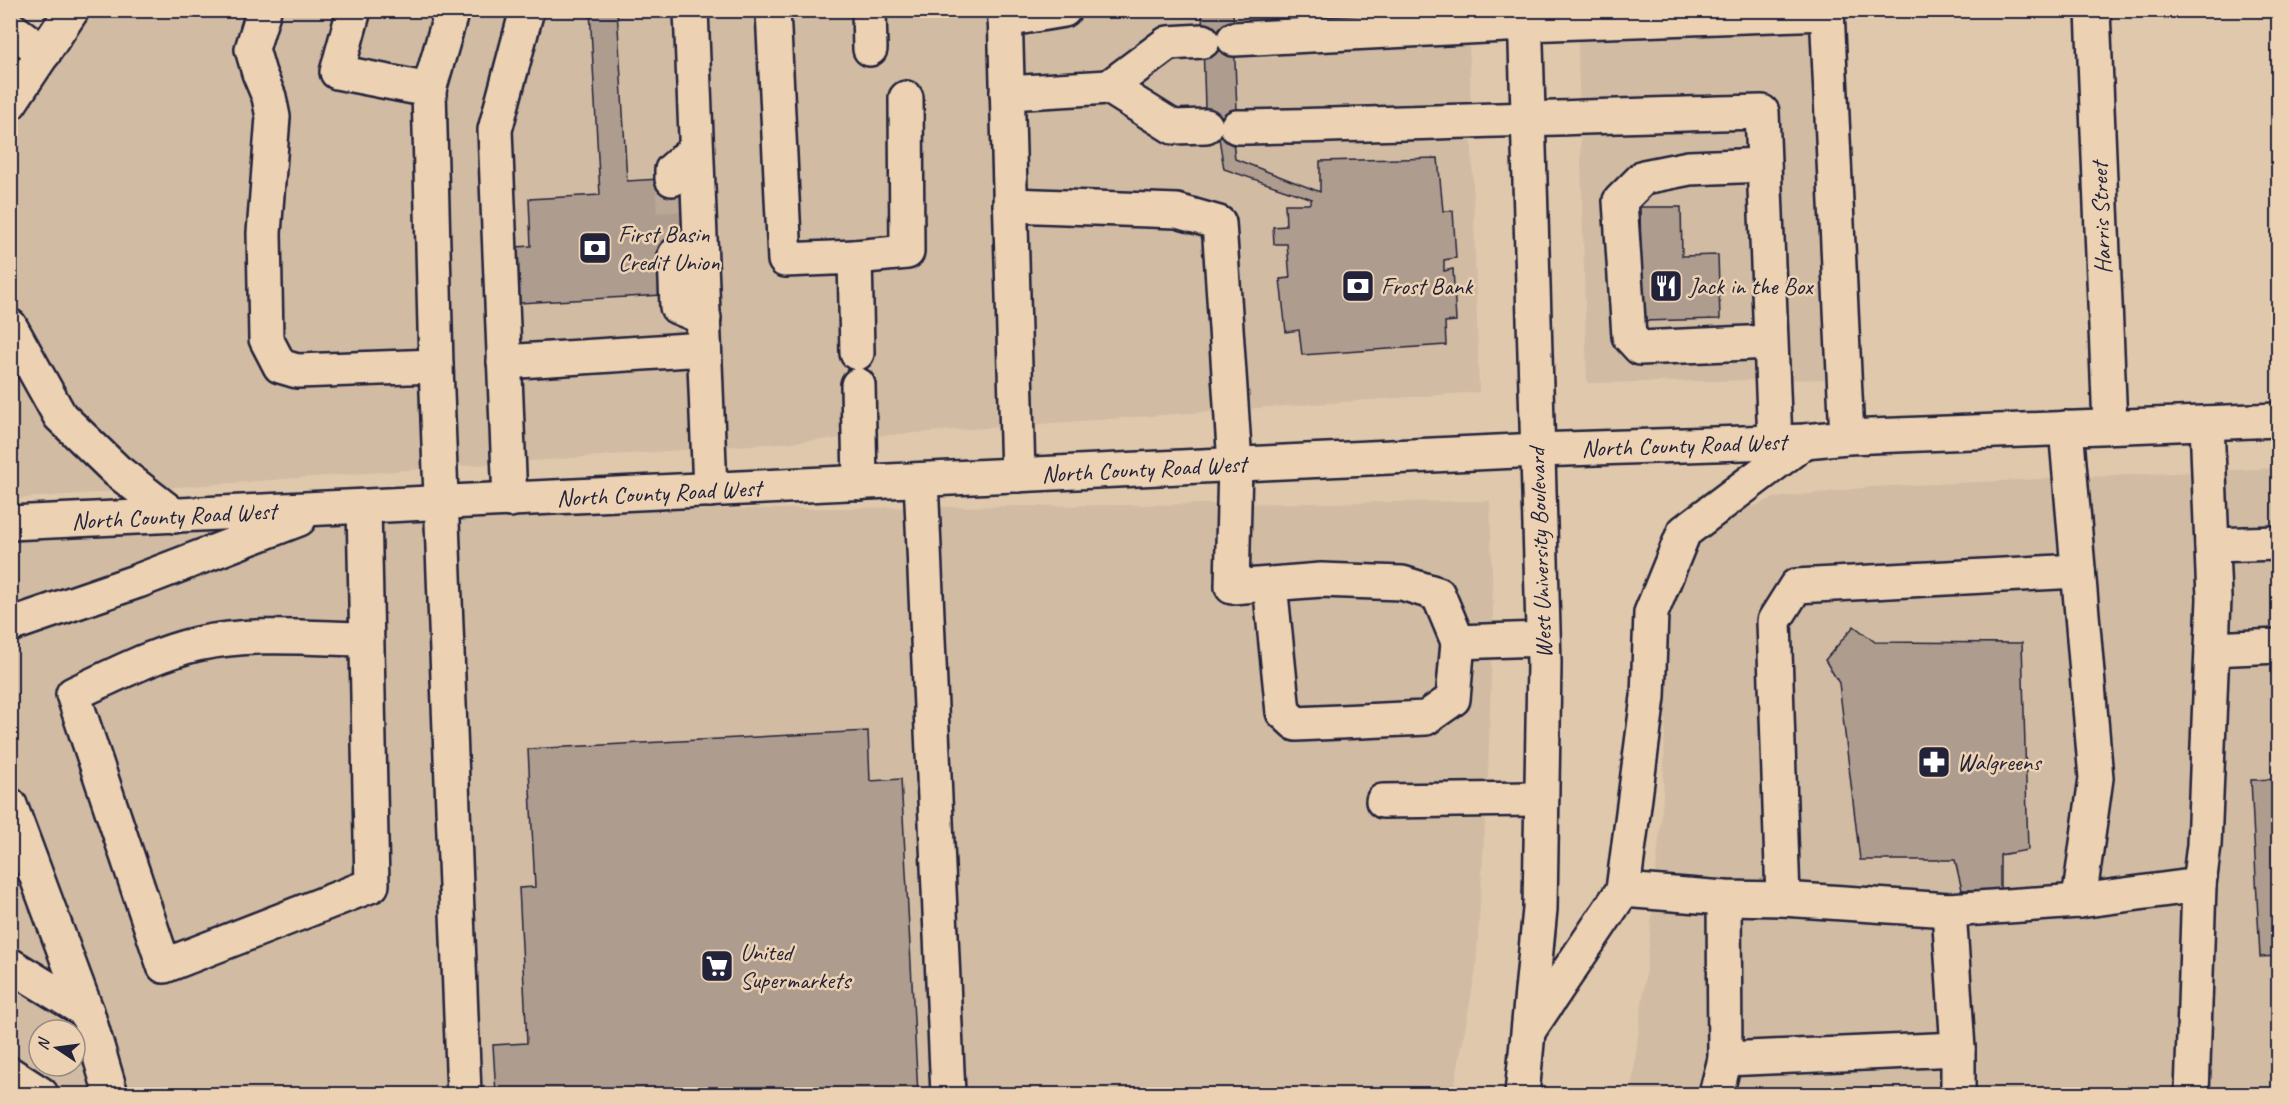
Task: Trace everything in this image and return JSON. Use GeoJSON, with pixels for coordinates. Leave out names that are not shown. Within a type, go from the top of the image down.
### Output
{"type":"FeatureCollection","features":[{"type":"Feature","properties":{"kind":"main road"},"geometry":{"type":"LineString","coordinates":[[10,103],[72,10]]}},
{"type":"Feature","properties":{"kind":"main road"},"geometry":{"type":"LineString","coordinates":[[264,10],[252,49],[269,97],[273,117],[264,232],[266,339],[280,366],[297,371],[436,366]]}},
{"type":"Feature","properties":{"kind":"main road"},"geometry":{"type":"LineString","coordinates":[[354,10],[337,72],[429,90]]}},
{"type":"Feature","properties":{"kind":"main road"},"geometry":{"type":"LineString","coordinates":[[452,10],[429,90],[436,366],[464,1095]]}},
{"type":"Feature","properties":{"kind":"main road"},"geometry":{"type":"LineString","coordinates":[[510,500],[495,130],[527,10]]}},
{"type":"Feature","properties":{"kind":"main road"},"geometry":{"type":"LineString","coordinates":[[691,10],[710,490]]}},
{"type":"Feature","properties":{"kind":"main road"},"geometry":{"type":"LineString","coordinates":[[773,10],[785,260],[907,252],[906,98]]}},
{"type":"Feature","properties":{"kind":"main road"},"geometry":{"type":"LineString","coordinates":[[869,10],[870,49]]}},
{"type":"Feature","properties":{"kind":"main road"},"geometry":{"type":"LineString","coordinates":[[1018,475],[1005,15],[1064,10]]}},
{"type":"Feature","properties":{"kind":"main road","name":"Harris Street"},"geometry":{"type":"LineString","coordinates":[[2093,10],[2110,426]]}},
{"type":"Feature","properties":{"kind":"main road"},"geometry":{"type":"LineString","coordinates":[[1007,93],[1109,87],[1168,43],[1525,17],[1827,12],[1847,437]]}},
{"type":"Feature","properties":{"kind":"main road","name":"West University Boulevard"},"geometry":{"type":"LineString","coordinates":[[1522,1095],[1540,909],[1543,639],[1525,17]]}},
{"type":"Feature","properties":{"kind":"main road"},"geometry":{"type":"LineString","coordinates":[[10,28],[44,53]]}},
{"type":"Feature","properties":{"kind":"main road"},"geometry":{"type":"LineString","coordinates":[[1109,87],[1173,127],[1399,125],[1528,118],[1762,112],[1770,342],[1790,441],[1684,532],[1651,614],[1648,697],[1623,890],[1528,1031]]}},
{"type":"Feature","properties":{"kind":"main road"},"geometry":{"type":"LineString","coordinates":[[672,179],[672,170],[696,149]]}},
{"type":"Feature","properties":{"kind":"main road"},"geometry":{"type":"LineString","coordinates":[[1764,165],[1689,168],[1644,177],[1620,201],[1629,336],[1640,348],[1770,342]]}},
{"type":"Feature","properties":{"kind":"main road"},"geometry":{"type":"LineString","coordinates":[[1010,205],[1177,211],[1219,223],[1235,464],[1232,587],[1270,584],[1321,580],[1402,583],[1438,594],[1458,642],[1453,699],[1426,718],[1296,724],[1283,712],[1270,584]]}},
{"type":"Feature","properties":{"kind":"main road"},"geometry":{"type":"LineString","coordinates":[[675,255],[677,307],[704,334]]}},
{"type":"Feature","properties":{"kind":"main road"},"geometry":{"type":"LineString","coordinates":[[855,257],[857,353]]}},
{"type":"Feature","properties":{"kind":"main road"},"geometry":{"type":"LineString","coordinates":[[10,326],[60,416],[117,471],[176,516]]}},
{"type":"Feature","properties":{"kind":"main road"},"geometry":{"type":"LineString","coordinates":[[504,362],[704,334]]}},
{"type":"Feature","properties":{"kind":"main road"},"geometry":{"type":"LineString","coordinates":[[858,386],[860,483]]}},
{"type":"Feature","properties":{"kind":"main road","name":"North County Road West"},"geometry":{"type":"LineString","coordinates":[[10,523],[325,510],[1537,450],[2278,420]]}},
{"type":"Feature","properties":{"kind":"main road"},"geometry":{"type":"LineString","coordinates":[[2192,1095],[2199,885],[2204,845],[2214,598],[2207,423]]}},
{"type":"Feature","properties":{"kind":"main road"},"geometry":{"type":"LineString","coordinates":[[2066,428],[2096,778],[2079,901]]}},
{"type":"Feature","properties":{"kind":"main road"},"geometry":{"type":"LineString","coordinates":[[921,480],[948,1095]]}},
{"type":"Feature","properties":{"kind":"main road"},"geometry":{"type":"LineString","coordinates":[[364,507],[367,639],[372,885],[164,966],[73,694],[140,664],[196,644],[249,637],[367,639]]}},
{"type":"Feature","properties":{"kind":"main road"},"geometry":{"type":"LineString","coordinates":[[10,625],[138,581],[325,510]]}},
{"type":"Feature","properties":{"kind":"main road"},"geometry":{"type":"LineString","coordinates":[[2212,545],[2278,543]]}},
{"type":"Feature","properties":{"kind":"main road"},"geometry":{"type":"LineString","coordinates":[[1783,899],[1774,621],[1796,586],[2078,571]]}},
{"type":"Feature","properties":{"kind":"main road"},"geometry":{"type":"LineString","coordinates":[[1458,642],[1543,639]]}},
{"type":"Feature","properties":{"kind":"main road"},"geometry":{"type":"LineString","coordinates":[[2212,649],[2278,646]]}},
{"type":"Feature","properties":{"kind":"main road"},"geometry":{"type":"LineString","coordinates":[[1383,801],[1541,799]]}},
{"type":"Feature","properties":{"kind":"main road"},"geometry":{"type":"LineString","coordinates":[[10,805],[87,1012],[111,1095]]}},
{"type":"Feature","properties":{"kind":"main road"},"geometry":{"type":"LineString","coordinates":[[1623,890],[1724,898],[1783,899],[1949,910],[2079,901],[2199,885]]}},
{"type":"Feature","properties":{"kind":"main road"},"geometry":{"type":"LineString","coordinates":[[1716,1095],[1725,1059],[1724,898]]}},
{"type":"Feature","properties":{"kind":"main road"},"geometry":{"type":"LineString","coordinates":[[1949,910],[1958,1049],[1958,1095]]}},
{"type":"Feature","properties":{"kind":"main road"},"geometry":{"type":"LineString","coordinates":[[10,965],[87,1012]]}},
{"type":"Feature","properties":{"kind":"main road"},"geometry":{"type":"LineString","coordinates":[[1725,1059],[1958,1049]]}},
{"type":"Feature","properties":{"kind":"main road"},"geometry":{"type":"LineString","coordinates":[[10,1074],[41,1095]]}},
{"type":"Feature","properties":{"kind":"shaded area"},"geometry":{"type":"Polygon","coordinates":[[[69,11],[1468,11],[1479,392],[11,499],[11,98],[69,11]]]}},
{"type":"Feature","properties":{"kind":"shaded area"},"geometry":{"type":"Polygon","coordinates":[[[1577,11],[1821,11],[1835,379],[1587,383],[1577,11]]]}},
{"type":"Feature","properties":{"kind":"shaded area"},"geometry":{"type":"Polygon","coordinates":[[[2278,468],[2278,1094],[1631,1094],[1649,946],[1663,797],[1668,627],[1677,581],[1698,546],[1737,513],[1774,498],[1871,487],[2278,468]]]}},
{"type":"Feature","properties":{"kind":"shaded area"},"geometry":{"type":"Polygon","coordinates":[[[1490,501],[1493,612],[1488,775],[1476,969],[1453,1094],[11,1094],[10,517],[1490,501]]]}},
{"type":"Feature","properties":{"kind":"building"},"geometry":{"type":"Polygon","coordinates":[[[590,10],[617,10],[627,181],[693,177],[697,254],[663,295],[519,303],[516,247],[531,246],[529,199],[600,195],[590,10]]]}},
{"type":"Feature","properties":{"kind":"building"},"geometry":{"type":"Polygon","coordinates":[[[1202,10],[1233,10],[1238,137],[1233,141],[1235,159],[1320,192],[1320,161],[1438,158],[1443,211],[1453,211],[1456,258],[1444,260],[1444,271],[1453,269],[1456,321],[1445,322],[1446,345],[1302,355],[1299,330],[1286,332],[1280,279],[1290,278],[1287,244],[1274,244],[1273,227],[1286,226],[1285,204],[1309,204],[1312,199],[1224,169],[1219,138],[1206,140],[1202,10]]]}},
{"type":"Feature","properties":{"kind":"building"},"geometry":{"type":"Polygon","coordinates":[[[1640,207],[1681,207],[1682,256],[1718,255],[1720,319],[1642,321],[1640,207]]]}},
{"type":"Feature","properties":{"kind":"building"},"geometry":{"type":"Polygon","coordinates":[[[1854,626],[1875,642],[2022,643],[2028,850],[2000,855],[2000,890],[1962,890],[1955,860],[1860,860],[1839,683],[1825,660],[1854,626]]]}},
{"type":"Feature","properties":{"kind":"building"},"geometry":{"type":"Polygon","coordinates":[[[2275,697],[2278,697],[2278,762],[2275,697]]]}},
{"type":"Feature","properties":{"kind":"building","name":"United Supermarkets"},"geometry":{"type":"Polygon","coordinates":[[[868,731],[870,781],[901,779],[918,1094],[496,1094],[493,1045],[527,1043],[519,888],[535,887],[528,749],[868,731]]]}},
{"type":"Feature","properties":{"kind":"building"},"geometry":{"type":"Polygon","coordinates":[[[2278,779],[2278,956],[2260,957],[2251,780],[2278,779]]]}},
{"type":"Feature","properties":{"kind":"tunnel"},"geometry":{"type":"LineString","coordinates":[[672,179],[675,255]]}},
{"type":"Feature","properties":{"kind":"place","name":"First Basin Credit Union"},"geometry":{"type":"Point","coordinates":[595,248]}},
{"type":"Feature","properties":{"kind":"place","name":"Frost Bank"},"geometry":{"type":"Point","coordinates":[1358,286]}},
{"type":"Feature","properties":{"kind":"place","name":"Jack in the Box"},"geometry":{"type":"Point","coordinates":[1666,286]}},
{"type":"Feature","properties":{"kind":"place","name":"Walgreens"},"geometry":{"type":"Point","coordinates":[1934,762]}},
{"type":"Feature","properties":{"kind":"place","name":"United Supermarkets"},"geometry":{"type":"Point","coordinates":[717,966]}}]}
